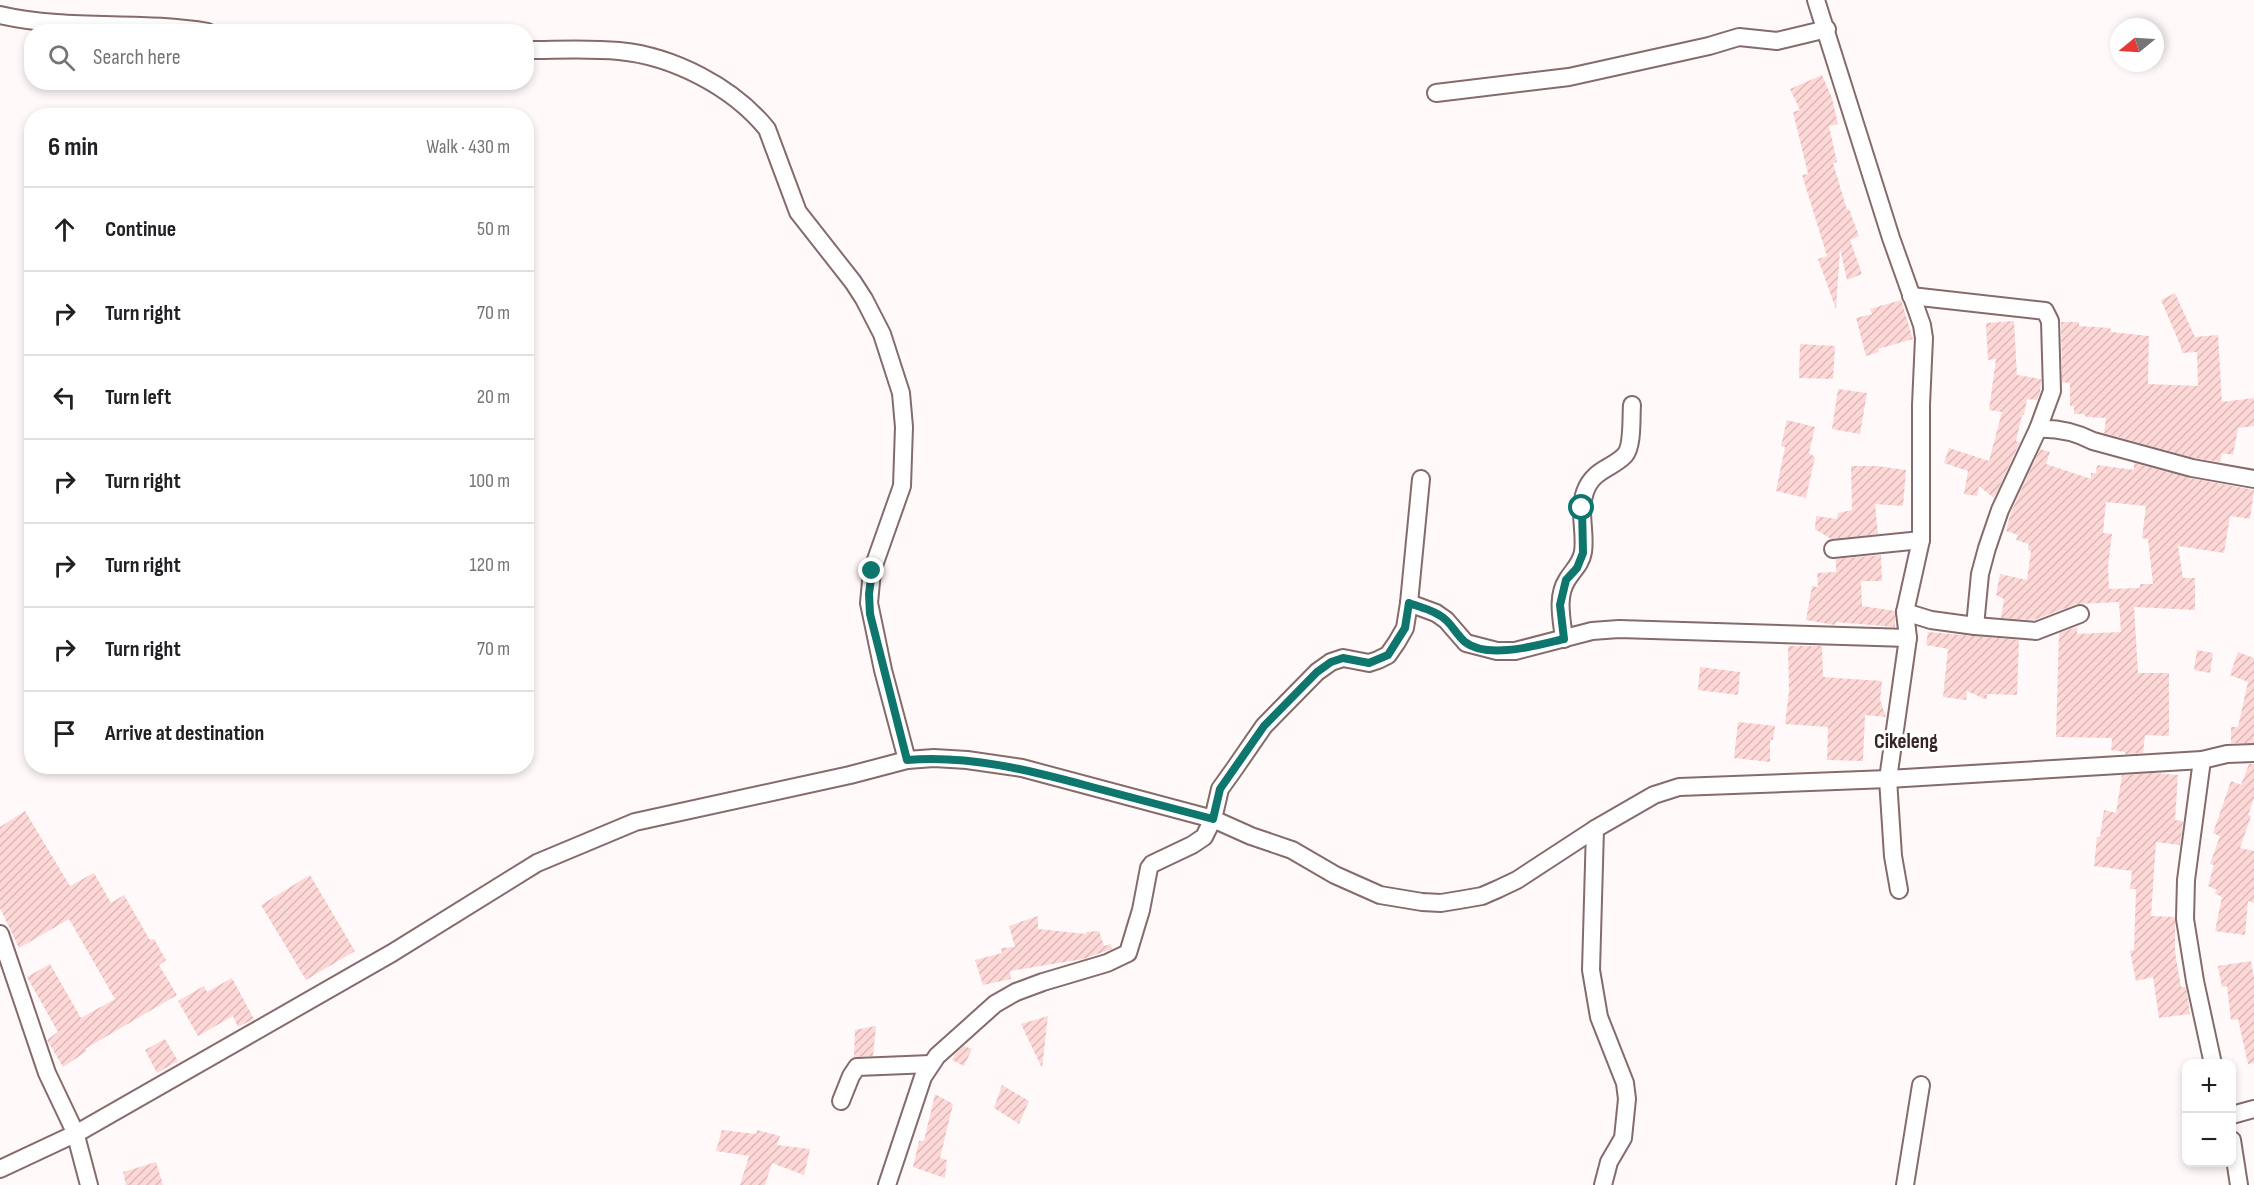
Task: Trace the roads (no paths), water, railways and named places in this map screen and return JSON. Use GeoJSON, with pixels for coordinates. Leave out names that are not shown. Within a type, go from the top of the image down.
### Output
{"type":"FeatureCollection","features":[{"type":"Feature","properties":{"kind":"street"},"geometry":{"type":"LineString","coordinates":[[1816,0],[1924,338],[1921,405],[1921,540],[1905,612],[1908,638],[1888,779],[1893,856],[1899,890]]}},
{"type":"Feature","properties":{"kind":"street"},"geometry":{"type":"LineString","coordinates":[[0,15],[75,24]]}},
{"type":"Feature","properties":{"kind":"street"},"geometry":{"type":"LineString","coordinates":[[1436,93],[1569,77],[1709,46],[1739,37],[1777,41],[1827,29]]}},
{"type":"Feature","properties":{"kind":"street"},"geometry":{"type":"LineString","coordinates":[[534,50],[620,51],[669,62],[706,79],[733,95],[757,117],[766,129],[798,212],[864,299],[882,334],[891,358],[903,408],[902,486],[872,571],[869,603],[883,670],[907,760]]}},
{"type":"Feature","properties":{"kind":"street"},"geometry":{"type":"LineString","coordinates":[[1911,296],[2045,311],[2050,321],[2052,391],[2038,429],[2000,510],[1987,548],[1980,574],[1975,626]]}},
{"type":"Feature","properties":{"kind":"street"},"geometry":{"type":"LineString","coordinates":[[1564,639],[1560,605],[1566,580],[1577,568],[1583,553],[1582,508],[1585,491],[1595,475],[1625,455],[1629,446],[1632,405]]}},
{"type":"Feature","properties":{"kind":"street"},"geometry":{"type":"LineString","coordinates":[[2038,429],[2054,428],[2078,433],[2093,441],[2192,468],[2254,479]]}},
{"type":"Feature","properties":{"kind":"street"},"geometry":{"type":"LineString","coordinates":[[887,1185],[923,1077],[930,1064],[995,1004],[1043,982],[1107,963],[1128,953],[1141,910],[1149,868],[1152,864],[1204,837],[1213,819],[1220,789],[1264,726],[1317,672],[1331,662],[1343,658],[1369,663],[1388,655],[1405,628],[1422,479]]}},
{"type":"Feature","properties":{"kind":"street"},"geometry":{"type":"LineString","coordinates":[[1833,549],[1921,540]]}},
{"type":"Feature","properties":{"kind":"street"},"geometry":{"type":"LineString","coordinates":[[1409,603],[1436,613],[1446,620],[1466,643],[1481,648],[1515,651],[1592,631],[1619,629],[1908,638]]}},
{"type":"Feature","properties":{"kind":"street"},"geometry":{"type":"LineString","coordinates":[[1905,612],[1931,620],[2036,631],[2080,614]]}},
{"type":"Feature","properties":{"kind":"street"},"geometry":{"type":"LineString","coordinates":[[0,1169],[99,1120],[392,953],[537,863],[635,822],[850,775],[907,760],[934,758],[967,760],[1023,768],[1213,819],[1251,836],[1292,850],[1335,876],[1380,896],[1441,903],[1482,896],[1517,880],[1595,829],[1654,795],[1679,787],[1888,779],[2202,760],[2227,754],[2254,753]]}},
{"type":"Feature","properties":{"kind":"street"},"geometry":{"type":"LineString","coordinates":[[2202,760],[2186,880],[2185,919],[2195,981],[2212,1059]]}},
{"type":"Feature","properties":{"kind":"street"},"geometry":{"type":"LineString","coordinates":[[1595,829],[1591,970],[1599,1017],[1625,1083],[1627,1099],[1623,1138],[1609,1162],[1603,1185]]}},
{"type":"Feature","properties":{"kind":"street"},"geometry":{"type":"LineString","coordinates":[[0,934],[47,1073],[75,1132],[89,1185]]}},
{"type":"Feature","properties":{"kind":"street"},"geometry":{"type":"LineString","coordinates":[[841,1101],[850,1076],[857,1067],[930,1064]]}},
{"type":"Feature","properties":{"kind":"street"},"geometry":{"type":"LineString","coordinates":[[1905,1185],[1921,1085]]}},
{"type":"Feature","properties":{"kind":"street"},"geometry":{"type":"LineString","coordinates":[[2236,1114],[2254,1109]]}},
{"type":"Feature","properties":{"kind":"street"},"geometry":{"type":"LineString","coordinates":[[2236,1166],[2239,1185]]}},
{"type":"Feature","properties":{"kind":"district","name":"Cikeleng"},"geometry":{"type":"Point","coordinates":[1906,741]}}]}
